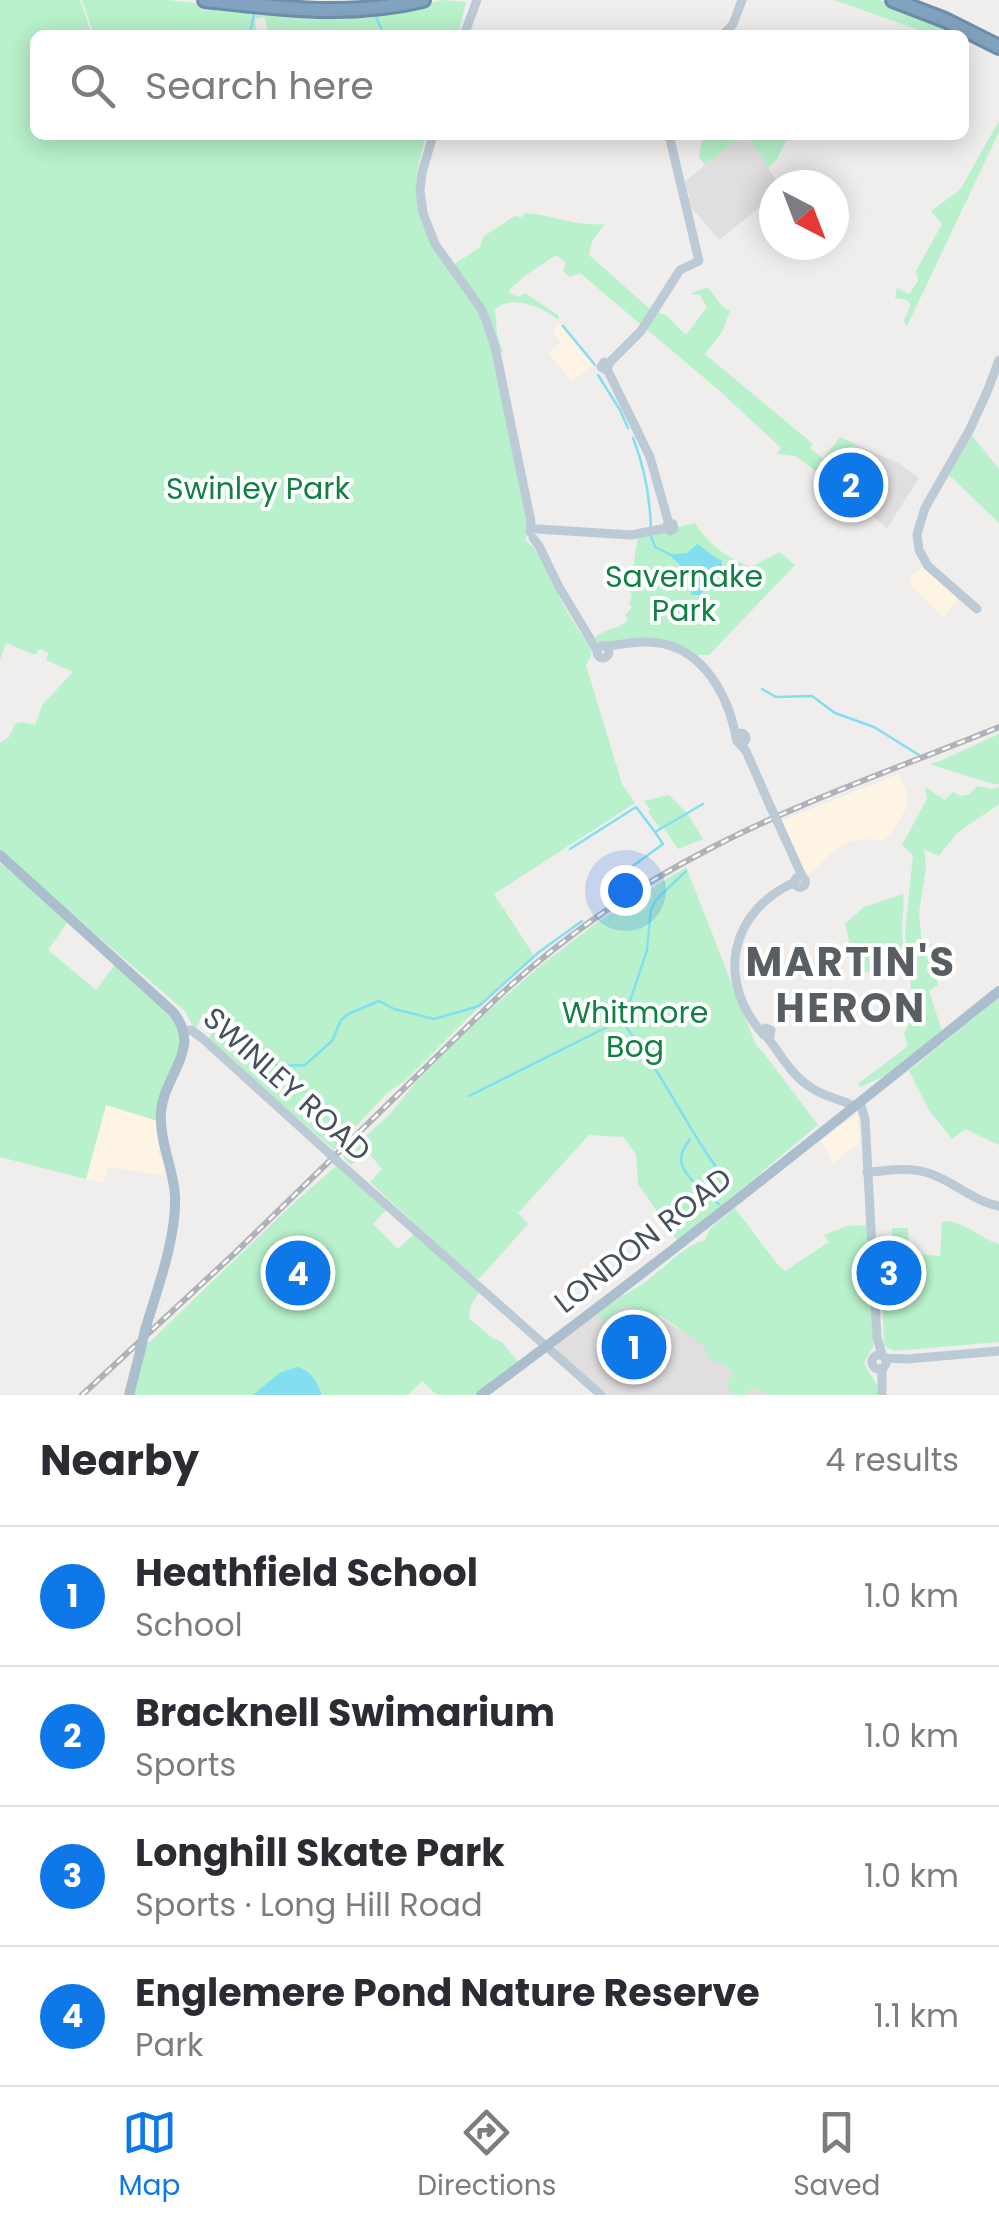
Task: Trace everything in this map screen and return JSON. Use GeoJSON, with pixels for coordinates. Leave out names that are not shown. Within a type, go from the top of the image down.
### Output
{"type":"FeatureCollection","features":[{"type":"Feature","properties":{"kind":"highway"},"geometry":{"type":"LineString","coordinates":[[205,0],[332,12],[422,0]]}},
{"type":"Feature","properties":{"kind":"highway"},"geometry":{"type":"LineString","coordinates":[[268,0],[312,4],[392,0]]}},
{"type":"Feature","properties":{"kind":"highway"},"geometry":{"type":"LineString","coordinates":[[893,0],[968,30]]}},
{"type":"Feature","properties":{"kind":"highway"},"geometry":{"type":"LineString","coordinates":[[907,0],[999,44]]}},
{"type":"Feature","properties":{"kind":"highway"},"geometry":{"type":"LineString","coordinates":[[969,31],[999,44]]}},
{"type":"Feature","properties":{"kind":"main road"},"geometry":{"type":"LineString","coordinates":[[727,30],[742,0]]}},
{"type":"Feature","properties":{"kind":"main road"},"geometry":{"type":"LineString","coordinates":[[466,30],[474,2]]}},
{"type":"Feature","properties":{"kind":"main road"},"geometry":{"type":"LineString","coordinates":[[431,140],[420,190],[423,214],[435,244],[488,324],[537,533],[559,588],[588,636],[603,649],[645,642],[671,646],[694,658],[714,679],[794,862],[797,880],[766,899],[745,923],[737,943],[735,973],[752,1020],[767,1033],[786,1066],[816,1091],[856,1104],[864,1112],[881,1389]]}},
{"type":"Feature","properties":{"kind":"main road"},"geometry":{"type":"LineString","coordinates":[[537,533],[631,534],[668,526],[650,456],[608,367],[642,332],[680,270],[699,261],[670,140]]}},
{"type":"Feature","properties":{"kind":"main road"},"geometry":{"type":"LineString","coordinates":[[977,609],[928,566],[917,534],[920,518],[972,424],[999,360]]}},
{"type":"Feature","properties":{"kind":"main road","name":"SWINLEY ROAD"},"geometry":{"type":"LineString","coordinates":[[0,855],[165,1005],[184,1031],[190,1030],[202,1038],[600,1395]]}},
{"type":"Feature","properties":{"kind":"main road","name":"LONDON ROAD"},"geometry":{"type":"LineString","coordinates":[[481,1395],[835,1123],[999,991]]}},
{"type":"Feature","properties":{"kind":"main road"},"geometry":{"type":"LineString","coordinates":[[129,1395],[174,1216],[162,1107],[183,1052],[184,1031]]}},
{"type":"Feature","properties":{"kind":"main road"},"geometry":{"type":"LineString","coordinates":[[867,1172],[924,1172],[981,1202],[999,1206]]}},
{"type":"Feature","properties":{"kind":"main road"},"geometry":{"type":"LineString","coordinates":[[881,1362],[999,1352]]}},
{"type":"Feature","properties":{"kind":"shaded area"},"geometry":{"type":"Polygon","coordinates":[[[737,140],[750,140],[769,170],[759,170],[759,208],[719,240],[689,205],[684,182],[737,140]]]}},
{"type":"Feature","properties":{"kind":"shaded area"},"geometry":{"type":"Polygon","coordinates":[[[559,323],[595,364],[572,381],[548,354],[561,342],[553,332],[559,323]]]}},
{"type":"Feature","properties":{"kind":"shaded area"},"geometry":{"type":"Polygon","coordinates":[[[855,444],[898,463],[919,478],[887,528],[837,487],[855,444]]]}},
{"type":"Feature","properties":{"kind":"shaded area"},"geometry":{"type":"Polygon","coordinates":[[[924,566],[959,597],[944,617],[913,588],[909,577],[924,566]]]}},
{"type":"Feature","properties":{"kind":"shaded area"},"geometry":{"type":"Polygon","coordinates":[[[899,774],[907,793],[907,807],[890,836],[847,843],[811,873],[804,873],[781,821],[899,774]]]}},
{"type":"Feature","properties":{"kind":"shaded area"},"geometry":{"type":"Polygon","coordinates":[[[106,1105],[158,1121],[158,1154],[166,1176],[109,1167],[103,1183],[86,1179],[106,1105]]]}},
{"type":"Feature","properties":{"kind":"shaded area"},"geometry":{"type":"Polygon","coordinates":[[[857,1113],[860,1143],[833,1163],[821,1141],[857,1113]]]}},
{"type":"Feature","properties":{"kind":"shaded area"},"geometry":{"type":"Polygon","coordinates":[[[623,1294],[797,1395],[606,1395],[556,1350],[556,1344],[623,1294]]]}},
{"type":"Feature","properties":{"kind":"green space","name":"Swinley Park"},"geometry":{"type":"Polygon","coordinates":[[[0,0],[80,0],[90,30],[30,30],[30,140],[425,140],[417,171],[419,212],[479,310],[492,347],[527,525],[526,541],[540,557],[568,613],[592,647],[586,665],[622,784],[635,803],[494,894],[535,957],[405,1081],[388,1092],[334,1150],[208,1040],[217,1024],[203,1013],[195,1030],[185,1011],[0,852],[0,743],[9,737],[15,724],[35,725],[43,704],[73,672],[46,660],[49,653],[40,649],[35,655],[6,643],[0,660],[0,0]]]}},
{"type":"Feature","properties":{"kind":"green space"},"geometry":{"type":"Polygon","coordinates":[[[82,0],[168,0],[330,18],[380,15],[443,0],[466,2],[459,30],[267,30],[265,17],[255,19],[256,30],[92,30],[82,0]]]}},
{"type":"Feature","properties":{"kind":"green space"},"geometry":{"type":"Polygon","coordinates":[[[834,0],[879,0],[947,25],[944,30],[916,29],[834,0]]]}},
{"type":"Feature","properties":{"kind":"green space"},"geometry":{"type":"Polygon","coordinates":[[[999,121],[999,132],[907,326],[903,322],[911,305],[895,298],[897,288],[909,294],[918,281],[916,271],[942,224],[931,211],[960,190],[999,121]]]}},
{"type":"Feature","properties":{"kind":"green space"},"geometry":{"type":"Polygon","coordinates":[[[702,140],[737,140],[705,165],[699,157],[702,140]]]}},
{"type":"Feature","properties":{"kind":"green space"},"geometry":{"type":"Polygon","coordinates":[[[750,140],[786,140],[777,159],[768,168],[750,140]]]}},
{"type":"Feature","properties":{"kind":"green space"},"geometry":{"type":"Polygon","coordinates":[[[525,213],[605,224],[592,241],[589,255],[686,335],[707,307],[700,295],[690,294],[708,287],[730,311],[722,332],[705,354],[813,444],[810,448],[823,459],[840,437],[855,444],[837,487],[795,456],[777,454],[781,448],[722,393],[580,273],[570,277],[563,271],[566,262],[556,255],[522,278],[508,293],[519,297],[525,293],[558,315],[559,320],[527,304],[502,305],[495,309],[503,352],[498,354],[482,310],[453,265],[479,248],[484,236],[525,213]]]}},
{"type":"Feature","properties":{"kind":"green space"},"geometry":{"type":"Polygon","coordinates":[[[970,433],[999,469],[999,523],[948,474],[970,433]]]}},
{"type":"Feature","properties":{"kind":"green space","name":"Savernake Park"},"geometry":{"type":"Polygon","coordinates":[[[695,523],[711,543],[742,564],[751,567],[780,552],[795,565],[709,655],[695,655],[670,644],[609,645],[594,638],[628,620],[625,615],[632,607],[629,589],[638,536],[695,523]]]}},
{"type":"Feature","properties":{"kind":"green space"},"geometry":{"type":"Polygon","coordinates":[[[999,734],[999,784],[929,764],[940,761],[999,734]]]}},
{"type":"Feature","properties":{"kind":"green space"},"geometry":{"type":"Polygon","coordinates":[[[977,786],[999,787],[999,804],[957,833],[939,856],[924,849],[926,867],[919,913],[922,942],[933,945],[938,985],[929,991],[942,1031],[885,1076],[860,1087],[858,1084],[908,1046],[904,1034],[914,1014],[905,932],[913,855],[902,845],[927,799],[925,787],[945,800],[953,792],[961,796],[970,794],[977,786]]]}},
{"type":"Feature","properties":{"kind":"green space"},"geometry":{"type":"Polygon","coordinates":[[[669,795],[687,813],[703,839],[678,849],[660,828],[644,801],[669,795]]]}},
{"type":"Feature","properties":{"kind":"green space"},"geometry":{"type":"Polygon","coordinates":[[[0,863],[69,920],[48,950],[96,990],[115,965],[178,1022],[181,1044],[158,1121],[106,1105],[86,1179],[0,1157],[0,863]]]}},
{"type":"Feature","properties":{"kind":"green space","name":"Whitmore Bog"},"geometry":{"type":"Polygon","coordinates":[[[686,867],[756,1045],[818,1125],[678,1242],[638,1184],[636,1154],[623,1137],[589,1135],[518,1213],[528,1224],[479,1279],[469,1274],[370,1182],[382,1169],[367,1151],[351,1165],[343,1157],[390,1114],[414,1084],[484,1015],[539,967],[596,923],[686,867]]]}},
{"type":"Feature","properties":{"kind":"green space"},"geometry":{"type":"Polygon","coordinates":[[[903,894],[903,963],[857,973],[845,924],[864,907],[903,894]]]}},
{"type":"Feature","properties":{"kind":"green space"},"geometry":{"type":"Polygon","coordinates":[[[999,997],[999,1145],[965,1129],[952,1139],[929,1110],[909,1071],[999,997]]]}},
{"type":"Feature","properties":{"kind":"green space"},"geometry":{"type":"Polygon","coordinates":[[[337,1165],[386,1210],[373,1224],[398,1249],[414,1234],[480,1291],[471,1305],[469,1318],[502,1342],[518,1362],[474,1395],[437,1395],[422,1381],[408,1395],[132,1395],[146,1341],[150,1342],[337,1165]]]}},
{"type":"Feature","properties":{"kind":"green space"},"geometry":{"type":"Polygon","coordinates":[[[735,1208],[785,1271],[829,1242],[824,1235],[847,1226],[868,1225],[875,1332],[873,1347],[864,1362],[879,1395],[771,1395],[751,1387],[746,1395],[734,1395],[727,1386],[733,1371],[709,1358],[704,1346],[660,1315],[624,1306],[605,1321],[596,1315],[687,1248],[705,1240],[710,1229],[735,1208]]]}},
{"type":"Feature","properties":{"kind":"green space"},"geometry":{"type":"Polygon","coordinates":[[[942,1222],[999,1244],[999,1342],[894,1351],[884,1346],[881,1267],[897,1267],[897,1278],[890,1280],[910,1276],[891,1260],[892,1228],[908,1228],[909,1253],[940,1256],[942,1222]]]}},
{"type":"Feature","properties":{"kind":"water"},"geometry":{"type":"Polygon","coordinates":[[[697,544],[722,560],[722,566],[713,573],[710,586],[700,595],[691,595],[686,574],[672,558],[673,554],[687,553],[697,544]]]}},
{"type":"Feature","properties":{"kind":"water"},"geometry":{"type":"Polygon","coordinates":[[[297,1367],[310,1374],[322,1395],[253,1395],[279,1373],[297,1367]]]}},
{"type":"Feature","properties":{"kind":"waterway"},"geometry":{"type":"LineString","coordinates":[[251,30],[255,9]]}},
{"type":"Feature","properties":{"kind":"waterway"},"geometry":{"type":"LineString","coordinates":[[376,17],[382,30]]}},
{"type":"Feature","properties":{"kind":"waterway"},"geometry":{"type":"LineString","coordinates":[[563,326],[595,365]]}},
{"type":"Feature","properties":{"kind":"waterway"},"geometry":{"type":"LineString","coordinates":[[598,375],[628,428]]}},
{"type":"Feature","properties":{"kind":"waterway"},"geometry":{"type":"LineString","coordinates":[[633,438],[646,483],[651,529]]}},
{"type":"Feature","properties":{"kind":"waterway"},"geometry":{"type":"LineString","coordinates":[[651,536],[655,547],[673,556]]}},
{"type":"Feature","properties":{"kind":"waterway"},"geometry":{"type":"LineString","coordinates":[[762,689],[776,697],[812,696],[835,713],[874,727],[919,755]]}},
{"type":"Feature","properties":{"kind":"waterway"},"geometry":{"type":"LineString","coordinates":[[626,871],[663,844],[655,832],[703,804]]}},
{"type":"Feature","properties":{"kind":"waterway"},"geometry":{"type":"LineString","coordinates":[[570,849],[636,807],[655,832]]}},
{"type":"Feature","properties":{"kind":"waterway"},"geometry":{"type":"LineString","coordinates":[[469,1096],[621,1020],[647,950],[651,909],[686,871]]}},
{"type":"Feature","properties":{"kind":"waterway"},"geometry":{"type":"LineString","coordinates":[[238,1033],[278,1066],[305,1065],[332,1041],[341,1020],[379,1001],[434,1019],[479,1006],[539,952],[582,921]]}},
{"type":"Feature","properties":{"kind":"waterway"},"geometry":{"type":"LineString","coordinates":[[622,1022],[731,1187]]}},
{"type":"Feature","properties":{"kind":"waterway"},"geometry":{"type":"LineString","coordinates":[[690,1139],[681,1155],[683,1167],[719,1204]]}},
{"type":"Feature","properties":{"kind":"railway"},"geometry":{"type":"LineString","coordinates":[[82,1395],[236,1252],[499,996],[574,934],[682,863],[745,831],[999,727]]}},
{"type":"Feature","properties":{"kind":"place","name":"Bracknell Swimarium"},"geometry":{"type":"Point","coordinates":[851,485]}},
{"type":"Feature","properties":{"kind":"place","name":"Englemere Pond Nature Reserve"},"geometry":{"type":"Point","coordinates":[298,1273]}},
{"type":"Feature","properties":{"kind":"place","name":"Longhill Skate Park"},"geometry":{"type":"Point","coordinates":[889,1273]}},
{"type":"Feature","properties":{"kind":"place","name":"Heathfield School"},"geometry":{"type":"Point","coordinates":[634,1347]}},
{"type":"Feature","properties":{"kind":"district","name":"MARTIN'S HERON"},"geometry":{"type":"Point","coordinates":[851,985]}}]}
